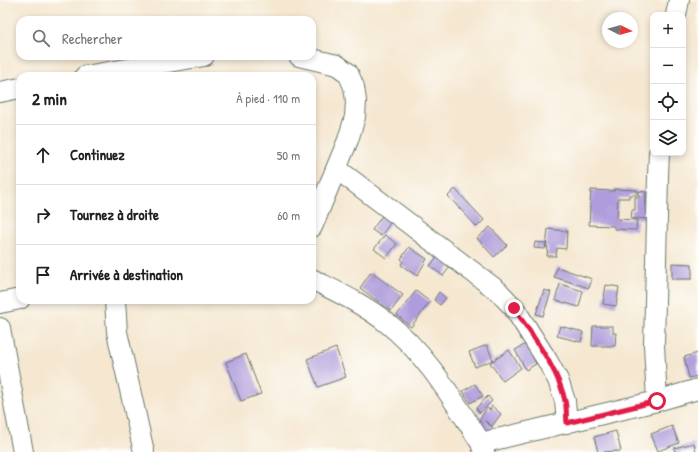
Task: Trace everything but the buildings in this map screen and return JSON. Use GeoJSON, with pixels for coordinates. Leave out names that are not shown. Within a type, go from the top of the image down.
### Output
{"type":"FeatureCollection","features":[{"type":"Feature","properties":{"kind":"street"},"geometry":{"type":"LineString","coordinates":[[677,12],[679,0]]}},
{"type":"Feature","properties":{"kind":"street"},"geometry":{"type":"LineString","coordinates":[[109,72],[180,60]]}},
{"type":"Feature","properties":{"kind":"street"},"geometry":{"type":"LineString","coordinates":[[316,60],[337,65],[348,73],[354,87],[356,100],[355,117],[348,140],[316,218]]}},
{"type":"Feature","properties":{"kind":"street"},"geometry":{"type":"LineString","coordinates":[[0,92],[16,89]]}},
{"type":"Feature","properties":{"kind":"street"},"geometry":{"type":"LineString","coordinates":[[657,401],[654,345],[660,156]]}},
{"type":"Feature","properties":{"kind":"street"},"geometry":{"type":"LineString","coordinates":[[337,169],[498,290],[514,308],[558,380],[565,401],[567,423]]}},
{"type":"Feature","properties":{"kind":"street"},"geometry":{"type":"LineString","coordinates":[[316,281],[360,303],[387,322],[414,348],[442,382],[482,448],[567,423],[657,401],[698,389]]}},
{"type":"Feature","properties":{"kind":"street"},"geometry":{"type":"LineString","coordinates":[[0,303],[16,300]]}},
{"type":"Feature","properties":{"kind":"street"},"geometry":{"type":"LineString","coordinates":[[115,304],[117,332],[144,452]]}},
{"type":"Feature","properties":{"kind":"street"},"geometry":{"type":"LineString","coordinates":[[0,328],[23,452]]}},
{"type":"Feature","properties":{"kind":"route"},"geometry":{"type":"LineString","coordinates":[[514,308],[558,380],[565,401],[567,423],[657,401]]}}]}
